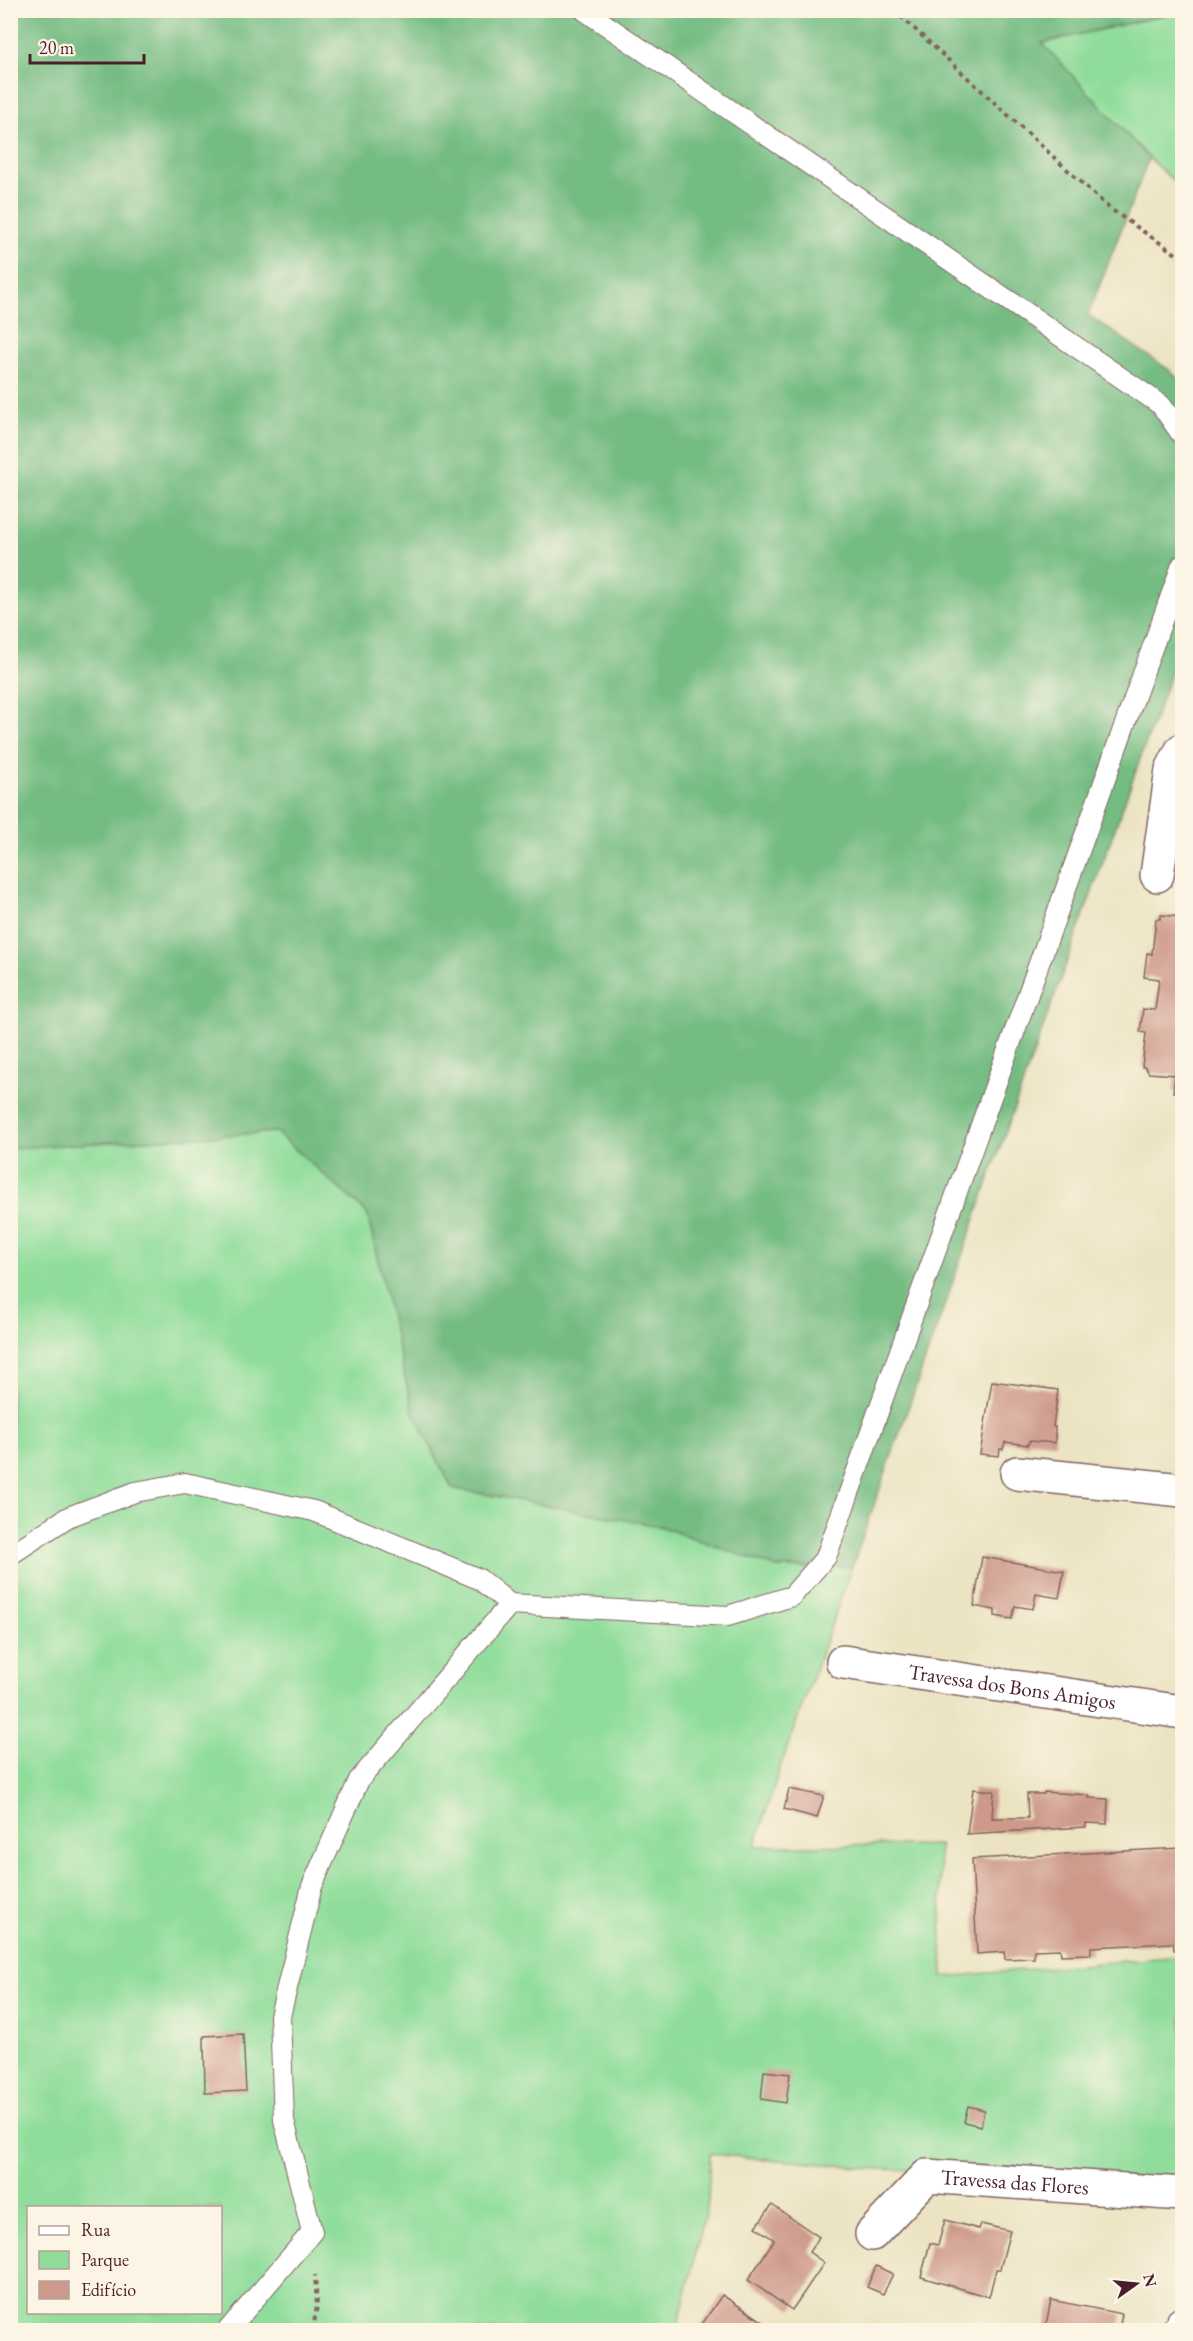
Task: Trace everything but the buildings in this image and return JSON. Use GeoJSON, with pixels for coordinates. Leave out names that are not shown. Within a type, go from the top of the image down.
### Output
{"type":"FeatureCollection","features":[{"type":"Feature","properties":{"kind":"street"},"geometry":{"type":"LineString","coordinates":[[1157,875],[1172,770],[1182,750]]}},
{"type":"Feature","properties":{"kind":"street"},"geometry":{"type":"LineString","coordinates":[[1017,1473],[1182,1490]]}},
{"type":"Feature","properties":{"kind":"street","name":"Travessa dos Bons Amigos"},"geometry":{"type":"LineString","coordinates":[[843,1662],[1182,1712]]}},
{"type":"Feature","properties":{"kind":"street","name":"Travessa das Flores"},"geometry":{"type":"LineString","coordinates":[[872,2234],[927,2176],[1182,2194]]}},
{"type":"Feature","properties":{"kind":"street"},"geometry":{"type":"LineString","coordinates":[[1180,2331],[1182,2324]]}},
{"type":"Feature","properties":{"kind":"lane"},"geometry":{"type":"LineString","coordinates":[[584,10],[1161,405],[1182,435]]}},
{"type":"Feature","properties":{"kind":"lane"},"geometry":{"type":"LineString","coordinates":[[10,1555],[68,1517],[135,1492],[184,1484],[314,1511],[479,1579],[510,1604],[728,1616],[792,1596],[826,1557],[1182,565]]}},
{"type":"Feature","properties":{"kind":"lane"},"geometry":{"type":"LineString","coordinates":[[228,2331],[312,2232],[284,2120],[280,2016],[312,1886],[359,1780],[510,1604]]}},
{"type":"Feature","properties":{"kind":"path"},"geometry":{"type":"LineString","coordinates":[[894,10],[1109,208],[1182,258]]}},
{"type":"Feature","properties":{"kind":"path"},"geometry":{"type":"LineString","coordinates":[[312,2232],[317,2304],[313,2331]]}},
{"type":"Feature","properties":{"kind":"green space"},"geometry":{"type":"Polygon","coordinates":[[[11,11],[1182,11],[1042,43],[1149,158],[1088,315],[1168,369],[1182,382],[1182,643],[852,1567],[778,1568],[659,1526],[452,1488],[413,1411],[367,1213],[276,1132],[11,1148],[11,11]]]}},
{"type":"Feature","properties":{"kind":"green space"},"geometry":{"type":"Polygon","coordinates":[[[1182,11],[1182,189],[1149,158],[1041,43],[1182,11]]]}},
{"type":"Feature","properties":{"kind":"green space"},"geometry":{"type":"Polygon","coordinates":[[[276,1132],[367,1213],[413,1411],[452,1488],[659,1526],[778,1568],[852,1567],[778,1773],[755,1846],[939,1845],[943,1977],[1182,1956],[1182,2179],[881,2169],[710,2154],[708,2202],[677,2330],[11,2330],[11,1148],[276,1132]]]}}]}
